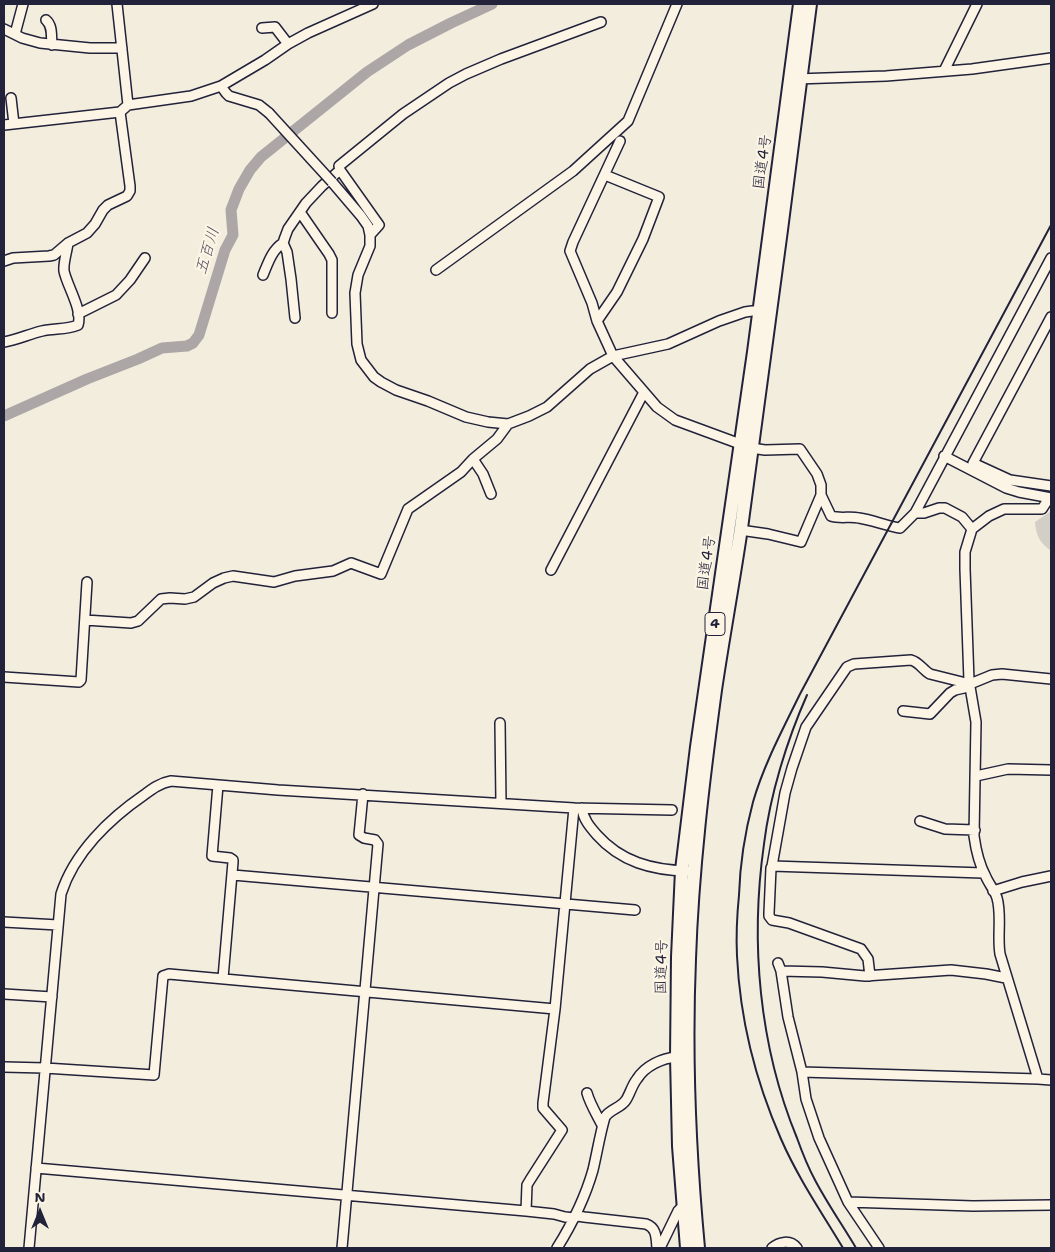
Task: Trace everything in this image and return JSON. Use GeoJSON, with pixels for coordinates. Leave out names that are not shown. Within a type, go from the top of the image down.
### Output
{"type":"FeatureCollection","features":[{"type":"Feature","properties":{"kind":"highway","name":"国道4号"},"geometry":{"type":"LineString","coordinates":[[698,1248],[690,1137],[687,1057],[689,871],[697,747],[746,447],[796,79],[800,4]]}},
{"type":"Feature","properties":{"kind":"highway","name":"国道4号"},"geometry":{"type":"LineString","coordinates":[[687,1248],[679,1138],[677,1058],[678,957],[740,530],[759,312],[796,79],[810,4]]}},
{"type":"Feature","properties":{"kind":"street"},"geometry":{"type":"LineString","coordinates":[[15,34],[23,4]]}},
{"type":"Feature","properties":{"kind":"street"},"geometry":{"type":"LineString","coordinates":[[117,4],[128,105]]}},
{"type":"Feature","properties":{"kind":"street"},"geometry":{"type":"LineString","coordinates":[[4,125],[120,112],[128,105],[191,96],[221,86],[308,33],[373,4]]}},
{"type":"Feature","properties":{"kind":"street"},"geometry":{"type":"LineString","coordinates":[[436,270],[573,171],[628,121],[677,4]]}},
{"type":"Feature","properties":{"kind":"street"},"geometry":{"type":"LineString","coordinates":[[944,71],[977,4]]}},
{"type":"Feature","properties":{"kind":"street"},"geometry":{"type":"LineString","coordinates":[[46,20],[51,28],[52,45]]}},
{"type":"Feature","properties":{"kind":"street"},"geometry":{"type":"LineString","coordinates":[[263,275],[273,252],[283,243],[288,229],[306,203],[340,170],[340,166],[403,114],[449,83],[466,74],[500,59],[601,22]]}},
{"type":"Feature","properties":{"kind":"street"},"geometry":{"type":"LineString","coordinates":[[262,28],[275,27],[288,44]]}},
{"type":"Feature","properties":{"kind":"street"},"geometry":{"type":"LineString","coordinates":[[4,29],[33,42],[90,48],[122,48]]}},
{"type":"Feature","properties":{"kind":"street"},"geometry":{"type":"LineString","coordinates":[[796,79],[886,76],[1051,58]]}},
{"type":"Feature","properties":{"kind":"street"},"geometry":{"type":"LineString","coordinates":[[221,86],[229,96],[259,105],[269,114],[332,182],[368,226],[370,246],[358,276],[355,293],[357,344],[361,360],[374,378],[396,390],[466,417],[508,424],[529,416],[546,406],[590,369],[612,356],[668,344],[719,321],[745,312],[759,312]]}},
{"type":"Feature","properties":{"kind":"street"},"geometry":{"type":"LineString","coordinates":[[11,98],[14,124]]}},
{"type":"Feature","properties":{"kind":"street"},"geometry":{"type":"LineString","coordinates":[[4,261],[13,258],[52,256],[68,244],[87,234],[108,205],[129,194],[130,186],[120,112]]}},
{"type":"Feature","properties":{"kind":"street"},"geometry":{"type":"LineString","coordinates":[[620,141],[570,251],[612,356],[657,406],[675,420],[746,447],[766,450],[800,449],[817,474],[821,484],[821,495],[800,542],[768,534],[740,530]]}},
{"type":"Feature","properties":{"kind":"street"},"geometry":{"type":"LineString","coordinates":[[340,170],[379,225],[370,235]]}},
{"type":"Feature","properties":{"kind":"street"},"geometry":{"type":"LineString","coordinates":[[597,321],[617,292],[643,239],[659,197],[605,175]]}},
{"type":"Feature","properties":{"kind":"street"},"geometry":{"type":"LineString","coordinates":[[300,212],[332,260],[332,313]]}},
{"type":"Feature","properties":{"kind":"street"},"geometry":{"type":"LineString","coordinates":[[283,243],[287,252],[295,318]]}},
{"type":"Feature","properties":{"kind":"street"},"geometry":{"type":"LineString","coordinates":[[4,342],[45,330],[78,325],[78,314],[64,270],[68,244]]}},
{"type":"Feature","properties":{"kind":"street"},"geometry":{"type":"LineString","coordinates":[[78,314],[116,295],[130,280],[145,258]]}},
{"type":"Feature","properties":{"kind":"street"},"geometry":{"type":"LineString","coordinates":[[821,495],[831,516],[835,518],[861,518],[900,528],[915,513],[1051,258]]}},
{"type":"Feature","properties":{"kind":"street"},"geometry":{"type":"LineString","coordinates":[[972,466],[1051,317]]}},
{"type":"Feature","properties":{"kind":"street"},"geometry":{"type":"LineString","coordinates":[[552,570],[644,392]]}},
{"type":"Feature","properties":{"kind":"street"},"geometry":{"type":"LineString","coordinates":[[85,620],[131,623],[138,621],[161,600],[194,597],[219,580],[233,576],[274,582],[295,576],[333,571],[351,564],[380,574],[408,509],[460,472],[497,439],[508,424]]}},
{"type":"Feature","properties":{"kind":"street"},"geometry":{"type":"LineString","coordinates":[[944,456],[1010,480],[1051,486]]}},
{"type":"Feature","properties":{"kind":"street"},"geometry":{"type":"LineString","coordinates":[[473,459],[483,474],[491,494]]}},
{"type":"Feature","properties":{"kind":"street"},"geometry":{"type":"LineString","coordinates":[[972,466],[1006,488],[1050,498],[1042,509],[1004,509],[989,516],[972,528],[965,552],[970,684],[976,722],[975,847],[983,873],[997,897],[999,908],[999,947],[1006,978],[1038,1079]]}},
{"type":"Feature","properties":{"kind":"street"},"geometry":{"type":"LineString","coordinates":[[915,513],[946,508],[962,517],[972,528]]}},
{"type":"Feature","properties":{"kind":"street"},"geometry":{"type":"LineString","coordinates":[[4,677],[79,682],[81,680],[87,582]]}},
{"type":"Feature","properties":{"kind":"street"},"geometry":{"type":"LineString","coordinates":[[870,976],[868,959],[861,949],[789,923],[772,920],[769,916],[771,868],[785,793],[806,727],[847,667],[854,664],[911,660],[916,661],[930,674],[970,684]]}},
{"type":"Feature","properties":{"kind":"street"},"geometry":{"type":"LineString","coordinates":[[903,712],[930,714],[950,693],[992,675],[1002,674],[1051,678]]}},
{"type":"Feature","properties":{"kind":"street"},"geometry":{"type":"LineString","coordinates":[[500,722],[501,803]]}},
{"type":"Feature","properties":{"kind":"street"},"geometry":{"type":"LineString","coordinates":[[976,776],[1008,769],[1051,770]]}},
{"type":"Feature","properties":{"kind":"street"},"geometry":{"type":"LineString","coordinates":[[29,1248],[61,894],[64,884],[81,855],[104,826],[130,805],[163,783],[171,781],[278,790],[578,808],[672,810]]}},
{"type":"Feature","properties":{"kind":"street"},"geometry":{"type":"LineString","coordinates":[[218,785],[212,856],[232,859],[234,862],[223,978]]}},
{"type":"Feature","properties":{"kind":"street"},"geometry":{"type":"LineString","coordinates":[[342,1248],[378,844],[375,840],[359,835],[362,794]]}},
{"type":"Feature","properties":{"kind":"street"},"geometry":{"type":"LineString","coordinates":[[578,808],[590,828],[615,852],[657,868],[689,871]]}},
{"type":"Feature","properties":{"kind":"street"},"geometry":{"type":"LineString","coordinates":[[526,1211],[527,1185],[562,1130],[543,1108],[565,904],[578,808]]}},
{"type":"Feature","properties":{"kind":"street"},"geometry":{"type":"LineString","coordinates":[[920,822],[944,829],[974,830]]}},
{"type":"Feature","properties":{"kind":"street"},"geometry":{"type":"LineString","coordinates":[[772,866],[983,873]]}},
{"type":"Feature","properties":{"kind":"street"},"geometry":{"type":"LineString","coordinates":[[233,875],[635,910]]}},
{"type":"Feature","properties":{"kind":"street"},"geometry":{"type":"LineString","coordinates":[[993,890],[1051,876]]}},
{"type":"Feature","properties":{"kind":"street"},"geometry":{"type":"LineString","coordinates":[[4,922],[58,925]]}},
{"type":"Feature","properties":{"kind":"street"},"geometry":{"type":"LineString","coordinates":[[879,1248],[848,1202],[819,1138],[806,1098],[802,1072],[788,1016],[780,967],[854,976],[944,970],[969,971],[1006,978]]}},
{"type":"Feature","properties":{"kind":"street"},"geometry":{"type":"LineString","coordinates":[[4,1067],[154,1075],[163,976],[170,974],[555,1009]]}},
{"type":"Feature","properties":{"kind":"street"},"geometry":{"type":"LineString","coordinates":[[4,994],[52,997]]}},
{"type":"Feature","properties":{"kind":"street"},"geometry":{"type":"LineString","coordinates":[[557,1248],[579,1210],[593,1171],[602,1125],[608,1112],[626,1101],[641,1072],[663,1059],[677,1058]]}},
{"type":"Feature","properties":{"kind":"street"},"geometry":{"type":"LineString","coordinates":[[802,1072],[1051,1080]]}},
{"type":"Feature","properties":{"kind":"street"},"geometry":{"type":"LineString","coordinates":[[587,1093],[589,1101],[602,1125]]}},
{"type":"Feature","properties":{"kind":"street"},"geometry":{"type":"LineString","coordinates":[[36,1168],[526,1211],[554,1214],[565,1218],[578,1216],[649,1225],[654,1230],[656,1248]]}},
{"type":"Feature","properties":{"kind":"street"},"geometry":{"type":"LineString","coordinates":[[848,1202],[973,1206],[1051,1204]]}},
{"type":"Feature","properties":{"kind":"street"},"geometry":{"type":"LineString","coordinates":[[660,1248],[678,1211],[683,1206]]}},
{"type":"Feature","properties":{"kind":"street"},"geometry":{"type":"LineString","coordinates":[[772,1248],[782,1242],[790,1242],[796,1248]]}},
{"type":"Feature","properties":{"kind":"shaded area"},"geometry":{"type":"Polygon","coordinates":[[[1051,511],[1051,551],[1039,539],[1035,522],[1051,511]]]}},
{"type":"Feature","properties":{"kind":"waterway","name":"五百川"},"geometry":{"type":"LineString","coordinates":[[4,416],[162,348],[187,346],[193,343],[199,335],[225,250],[233,235],[231,210],[239,189],[250,170],[261,157],[367,72],[408,45],[492,4]]}},
{"type":"Feature","properties":{"kind":"railway"},"geometry":{"type":"LineString","coordinates":[[843,1248],[810,1195],[781,1139],[764,1095],[751,1050],[742,1003],[737,956],[737,918],[743,848],[753,802],[763,774],[800,694],[1051,225]]}},
{"type":"Feature","properties":{"kind":"railway"},"geometry":{"type":"LineString","coordinates":[[807,695],[780,768],[770,806],[764,844],[758,918],[758,956],[761,993],[766,1030],[784,1103],[810,1170],[856,1248]]}}]}
